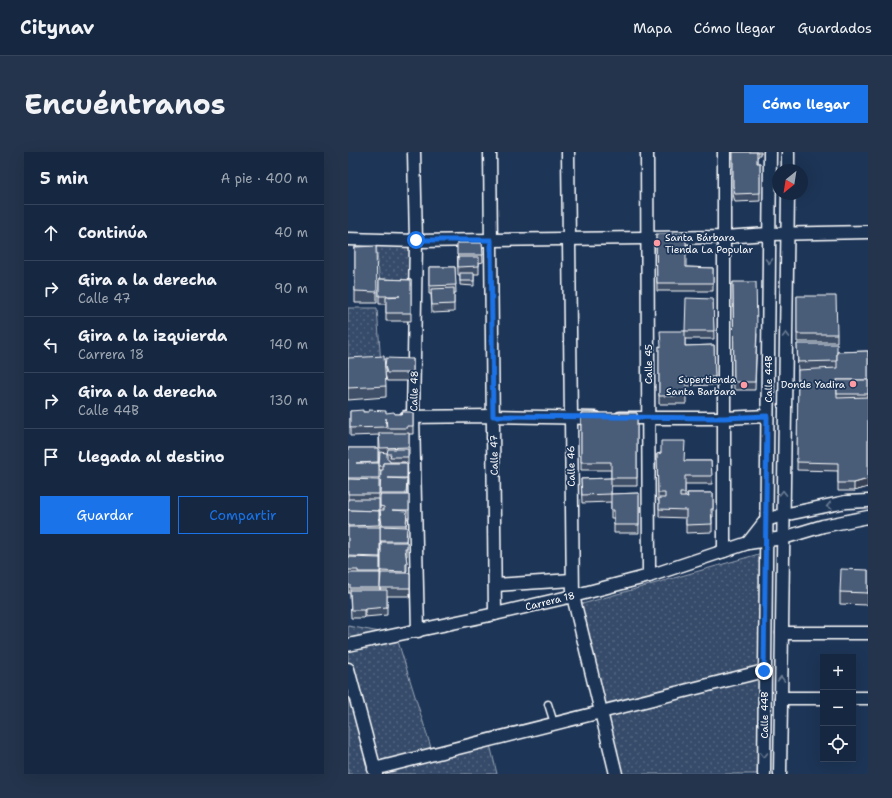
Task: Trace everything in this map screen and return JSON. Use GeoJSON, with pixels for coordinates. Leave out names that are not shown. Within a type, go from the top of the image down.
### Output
{"type":"FeatureCollection","features":[{"type":"Feature","properties":{"kind":"street","name":"Calle 48"},"geometry":{"type":"LineString","coordinates":[[414,152],[416,240],[413,417],[418,630]]}},
{"type":"Feature","properties":{"kind":"street","name":"Calle 47"},"geometry":{"type":"LineString","coordinates":[[490,152],[495,614]]}},
{"type":"Feature","properties":{"kind":"street","name":"Calle 46"},"geometry":{"type":"LineString","coordinates":[[568,152],[573,596],[616,774]]}},
{"type":"Feature","properties":{"kind":"street","name":"Calle 45"},"geometry":{"type":"LineString","coordinates":[[647,152],[649,576]]}},
{"type":"Feature","properties":{"kind":"street"},"geometry":{"type":"LineString","coordinates":[[724,152],[724,551]]}},
{"type":"Feature","properties":{"kind":"street","name":"Calle 44B"},"geometry":{"type":"LineString","coordinates":[[764,774],[770,152]]}},
{"type":"Feature","properties":{"kind":"street"},"geometry":{"type":"LineString","coordinates":[[788,152],[788,164]]}},
{"type":"Feature","properties":{"kind":"street","name":"Calle 44B"},"geometry":{"type":"LineString","coordinates":[[780,774],[788,200]]}},
{"type":"Feature","properties":{"kind":"street"},"geometry":{"type":"LineString","coordinates":[[348,239],[491,240],[724,237],[787,233],[868,232]]}},
{"type":"Feature","properties":{"kind":"street"},"geometry":{"type":"LineString","coordinates":[[786,354],[800,353]]}},
{"type":"Feature","properties":{"kind":"street"},"geometry":{"type":"LineString","coordinates":[[392,417],[493,416],[570,418],[724,418],[767,416]]}},
{"type":"Feature","properties":{"kind":"street"},"geometry":{"type":"LineString","coordinates":[[748,543],[766,520],[846,502],[868,501]]}},
{"type":"Feature","properties":{"kind":"street","name":"Carrera 18"},"geometry":{"type":"LineString","coordinates":[[348,646],[573,596],[649,576],[748,543],[783,538],[823,526],[868,517]]}},
{"type":"Feature","properties":{"kind":"street"},"geometry":{"type":"LineString","coordinates":[[495,585],[572,580]]}},
{"type":"Feature","properties":{"kind":"street"},"geometry":{"type":"LineString","coordinates":[[782,633],[868,633]]}},
{"type":"Feature","properties":{"kind":"street"},"geometry":{"type":"LineString","coordinates":[[348,669],[375,771],[554,723],[764,671]]}},
{"type":"Feature","properties":{"kind":"street"},"geometry":{"type":"LineString","coordinates":[[781,698],[820,698]]}},
{"type":"Feature","properties":{"kind":"street"},"geometry":{"type":"LineString","coordinates":[[856,698],[868,698]]}},
{"type":"Feature","properties":{"kind":"lane"},"geometry":{"type":"LineString","coordinates":[[548,704],[554,723]]}},
{"type":"Feature","properties":{"kind":"shaded area"},"geometry":{"type":"Polygon","coordinates":[[[376,242],[411,242],[409,286],[380,285],[376,242]]]}},
{"type":"Feature","properties":{"kind":"shaded area"},"geometry":{"type":"Polygon","coordinates":[[[348,308],[377,308],[381,365],[348,367],[348,308]]]}},
{"type":"Feature","properties":{"kind":"shaded area"},"geometry":{"type":"Polygon","coordinates":[[[766,552],[767,774],[616,774],[575,606],[766,552]]]}},
{"type":"Feature","properties":{"kind":"shaded area"},"geometry":{"type":"Polygon","coordinates":[[[348,626],[396,635],[433,754],[489,740],[497,774],[348,774],[348,626]]]}},
{"type":"Feature","properties":{"kind":"building"},"geometry":{"type":"Polygon","coordinates":[[[733,152],[757,152],[757,163],[760,163],[760,193],[735,194],[733,186],[733,152]]]}},
{"type":"Feature","properties":{"kind":"building"},"geometry":{"type":"Polygon","coordinates":[[[656,234],[686,234],[686,267],[713,268],[713,283],[657,283],[656,234]]]}},
{"type":"Feature","properties":{"kind":"building"},"geometry":{"type":"Polygon","coordinates":[[[457,243],[482,243],[483,255],[457,255],[457,243]]]}},
{"type":"Feature","properties":{"kind":"building"},"geometry":{"type":"Polygon","coordinates":[[[376,246],[377,292],[355,291],[355,247],[376,246]]]}},
{"type":"Feature","properties":{"kind":"building"},"geometry":{"type":"Polygon","coordinates":[[[458,257],[479,257],[479,266],[458,267],[458,257]]]}},
{"type":"Feature","properties":{"kind":"building"},"geometry":{"type":"Polygon","coordinates":[[[429,267],[455,267],[456,285],[429,286],[429,267]]]}},
{"type":"Feature","properties":{"kind":"building"},"geometry":{"type":"Polygon","coordinates":[[[460,273],[474,273],[474,281],[460,281],[460,273]]]}},
{"type":"Feature","properties":{"kind":"building"},"geometry":{"type":"Polygon","coordinates":[[[379,279],[411,280],[411,313],[386,313],[386,297],[400,296],[379,296],[379,279]]]}},
{"type":"Feature","properties":{"kind":"building"},"geometry":{"type":"Polygon","coordinates":[[[733,282],[756,282],[757,326],[755,382],[734,382],[733,282]]]}},
{"type":"Feature","properties":{"kind":"building"},"geometry":{"type":"Polygon","coordinates":[[[454,288],[454,304],[432,305],[431,289],[454,288]]]}},
{"type":"Feature","properties":{"kind":"building"},"geometry":{"type":"Polygon","coordinates":[[[797,296],[836,296],[837,334],[797,334],[797,296]]]}},
{"type":"Feature","properties":{"kind":"building"},"geometry":{"type":"Polygon","coordinates":[[[686,298],[713,299],[714,331],[685,331],[686,298]]]}},
{"type":"Feature","properties":{"kind":"building"},"geometry":{"type":"Polygon","coordinates":[[[660,331],[685,331],[685,346],[714,345],[715,377],[686,378],[686,396],[659,396],[659,346],[661,347],[660,331]]]}},
{"type":"Feature","properties":{"kind":"building"},"geometry":{"type":"Polygon","coordinates":[[[797,344],[837,344],[837,361],[798,362],[797,344]]]}},
{"type":"Feature","properties":{"kind":"building"},"geometry":{"type":"Polygon","coordinates":[[[868,351],[868,380],[837,380],[837,398],[868,397],[868,479],[854,483],[838,483],[838,463],[797,462],[798,370],[837,368],[837,352],[868,351]]]}},
{"type":"Feature","properties":{"kind":"building"},"geometry":{"type":"Polygon","coordinates":[[[384,356],[386,386],[348,388],[348,358],[384,356]]]}},
{"type":"Feature","properties":{"kind":"building"},"geometry":{"type":"Polygon","coordinates":[[[386,358],[413,359],[413,373],[387,373],[385,366],[386,358]]]}},
{"type":"Feature","properties":{"kind":"building","name":"Donde Yadira"},"geometry":{"type":"Polygon","coordinates":[[[837,380],[868,380],[868,394],[837,394],[837,380]]]}},
{"type":"Feature","properties":{"kind":"building"},"geometry":{"type":"Polygon","coordinates":[[[363,410],[363,412],[369,412],[369,410],[386,411],[386,413],[394,412],[395,414],[413,412],[413,426],[407,426],[407,428],[387,428],[386,418],[386,427],[350,428],[350,411],[363,410]]]}},
{"type":"Feature","properties":{"kind":"building"},"geometry":{"type":"Polygon","coordinates":[[[581,413],[637,413],[637,478],[611,478],[611,462],[581,462],[581,413]]]}},
{"type":"Feature","properties":{"kind":"building"},"geometry":{"type":"Polygon","coordinates":[[[379,433],[409,433],[409,447],[380,448],[379,433]]]}},
{"type":"Feature","properties":{"kind":"building"},"geometry":{"type":"Polygon","coordinates":[[[661,441],[685,441],[684,461],[711,461],[712,476],[685,476],[685,493],[680,493],[680,497],[688,497],[687,493],[713,493],[713,509],[711,509],[712,524],[686,525],[686,510],[659,509],[659,498],[665,498],[665,493],[658,493],[657,454],[661,453],[661,441]]]}},
{"type":"Feature","properties":{"kind":"building"},"geometry":{"type":"Polygon","coordinates":[[[348,448],[378,448],[378,462],[356,463],[379,463],[379,478],[348,478],[348,448]]]}},
{"type":"Feature","properties":{"kind":"building"},"geometry":{"type":"Polygon","coordinates":[[[388,449],[408,449],[408,457],[390,457],[391,454],[387,454],[388,449]]]}},
{"type":"Feature","properties":{"kind":"building"},"geometry":{"type":"Polygon","coordinates":[[[380,452],[387,453],[387,459],[389,459],[390,462],[406,463],[383,463],[383,466],[379,466],[380,452]]]}},
{"type":"Feature","properties":{"kind":"building"},"geometry":{"type":"Polygon","coordinates":[[[383,463],[407,463],[407,478],[388,478],[407,479],[406,494],[380,494],[381,470],[383,470],[383,463]]]}},
{"type":"Feature","properties":{"kind":"building"},"geometry":{"type":"Polygon","coordinates":[[[611,478],[611,494],[582,495],[581,479],[611,478]]]}},
{"type":"Feature","properties":{"kind":"building"},"geometry":{"type":"Polygon","coordinates":[[[348,479],[379,480],[379,494],[348,494],[348,479]]]}},
{"type":"Feature","properties":{"kind":"building"},"geometry":{"type":"Polygon","coordinates":[[[639,493],[639,525],[614,525],[614,510],[611,510],[611,494],[639,493]]]}},
{"type":"Feature","properties":{"kind":"building"},"geometry":{"type":"Polygon","coordinates":[[[380,495],[409,495],[409,510],[392,510],[407,511],[406,525],[382,525],[380,510],[384,510],[384,507],[380,506],[380,495]]]}},
{"type":"Feature","properties":{"kind":"building"},"geometry":{"type":"Polygon","coordinates":[[[348,499],[379,499],[379,511],[348,510],[348,499]]]}},
{"type":"Feature","properties":{"kind":"building"},"geometry":{"type":"Polygon","coordinates":[[[348,510],[379,511],[379,525],[348,526],[348,510]]]}},
{"type":"Feature","properties":{"kind":"building"},"geometry":{"type":"Polygon","coordinates":[[[380,526],[407,527],[406,541],[380,541],[380,526]]]}},
{"type":"Feature","properties":{"kind":"building"},"geometry":{"type":"Polygon","coordinates":[[[348,527],[380,527],[380,557],[348,556],[348,527]]]}},
{"type":"Feature","properties":{"kind":"building"},"geometry":{"type":"Polygon","coordinates":[[[381,542],[407,542],[407,548],[405,548],[407,563],[406,572],[381,571],[381,542]]]}},
{"type":"Feature","properties":{"kind":"building"},"geometry":{"type":"Polygon","coordinates":[[[348,557],[380,558],[380,572],[358,572],[358,570],[348,570],[348,557]]]}},
{"type":"Feature","properties":{"kind":"building"},"geometry":{"type":"Polygon","coordinates":[[[841,569],[868,570],[868,593],[840,592],[841,569]]]}},
{"type":"Feature","properties":{"kind":"building"},"geometry":{"type":"Polygon","coordinates":[[[348,573],[380,573],[380,588],[350,588],[350,585],[348,585],[348,573]]]}},
{"type":"Feature","properties":{"kind":"building"},"geometry":{"type":"Polygon","coordinates":[[[381,573],[410,573],[410,588],[380,588],[381,573]]]}},
{"type":"Feature","properties":{"kind":"building"},"geometry":{"type":"Polygon","coordinates":[[[350,590],[387,590],[387,607],[351,610],[350,590]]]}},
{"type":"Feature","properties":{"kind":"place","name":"Santa Bárbara Tienda La Popular"},"geometry":{"type":"Point","coordinates":[657,243]}},
{"type":"Feature","properties":{"kind":"place","name":"Donde Yadira"},"geometry":{"type":"Point","coordinates":[853,384]}},
{"type":"Feature","properties":{"kind":"place","name":"Supertienda Santa Barbara"},"geometry":{"type":"Point","coordinates":[744,385]}},
{"type":"Feature","properties":{"kind":"route"},"geometry":{"type":"LineString","coordinates":[[416,240],[491,240],[493,416],[570,418],[724,418],[767,416],[764,671]]}}]}
